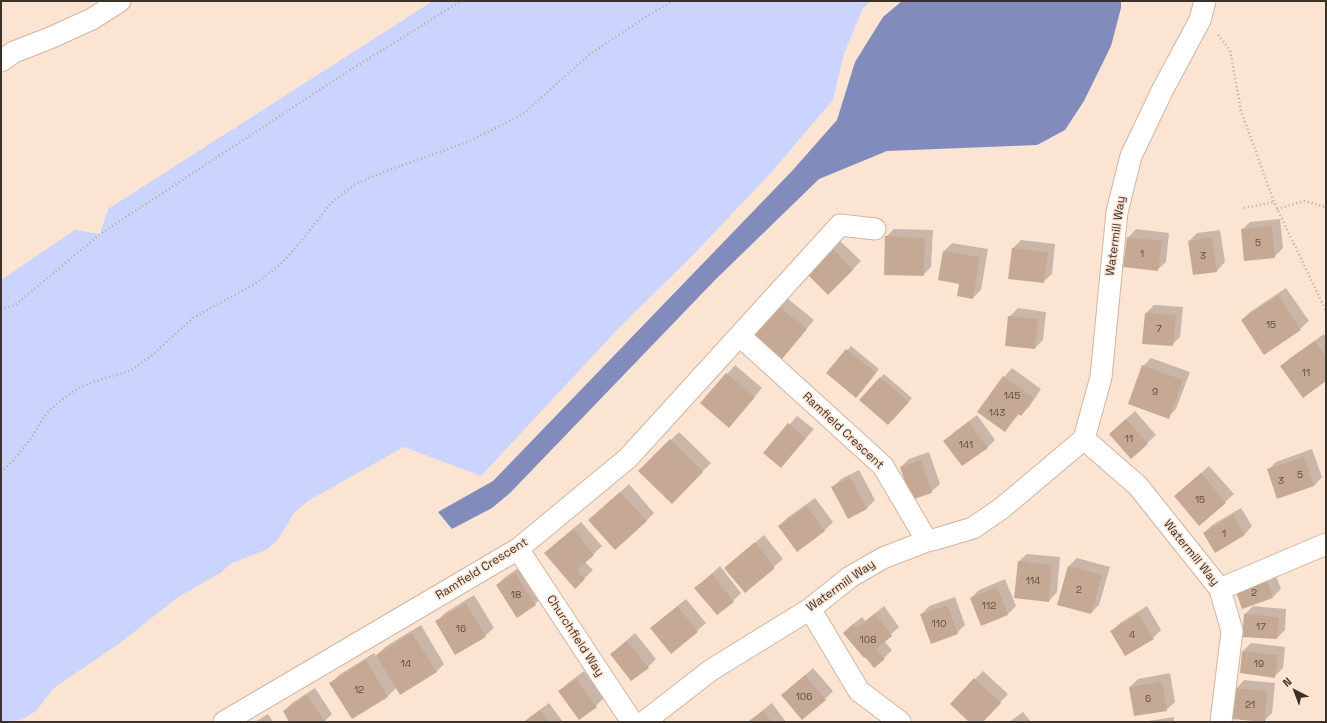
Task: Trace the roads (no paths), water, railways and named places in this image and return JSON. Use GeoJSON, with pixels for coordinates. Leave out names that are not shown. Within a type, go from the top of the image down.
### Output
{"type":"FeatureCollection","features":[{"type":"Feature","properties":{"kind":"street"},"geometry":{"type":"LineString","coordinates":[[1,61],[14,52],[92,19],[120,1]]}},
{"type":"Feature","properties":{"kind":"street","name":"Watermill Way"},"geometry":{"type":"LineString","coordinates":[[644,722],[711,670],[810,609],[850,577],[883,558],[927,541],[972,528],[1002,508],[1084,439],[1101,377],[1117,212],[1130,156],[1202,10]]}},
{"type":"Feature","properties":{"kind":"street","name":"Ramfield Crescent"},"geometry":{"type":"LineString","coordinates":[[224,722],[518,549],[628,458],[840,225],[875,229]]}},
{"type":"Feature","properties":{"kind":"street","name":"Ramfield Crescent"},"geometry":{"type":"LineString","coordinates":[[740,336],[883,466],[927,541]]}},
{"type":"Feature","properties":{"kind":"street","name":"Watermill Way"},"geometry":{"type":"LineString","coordinates":[[1084,439],[1138,486],[1220,589],[1232,631],[1221,722]]}},
{"type":"Feature","properties":{"kind":"street"},"geometry":{"type":"LineString","coordinates":[[1220,589],[1326,544]]}},
{"type":"Feature","properties":{"kind":"street","name":"Churchfield Way"},"geometry":{"type":"LineString","coordinates":[[518,549],[632,722]]}},
{"type":"Feature","properties":{"kind":"street"},"geometry":{"type":"LineString","coordinates":[[810,609],[859,691],[900,722]]}}]}
